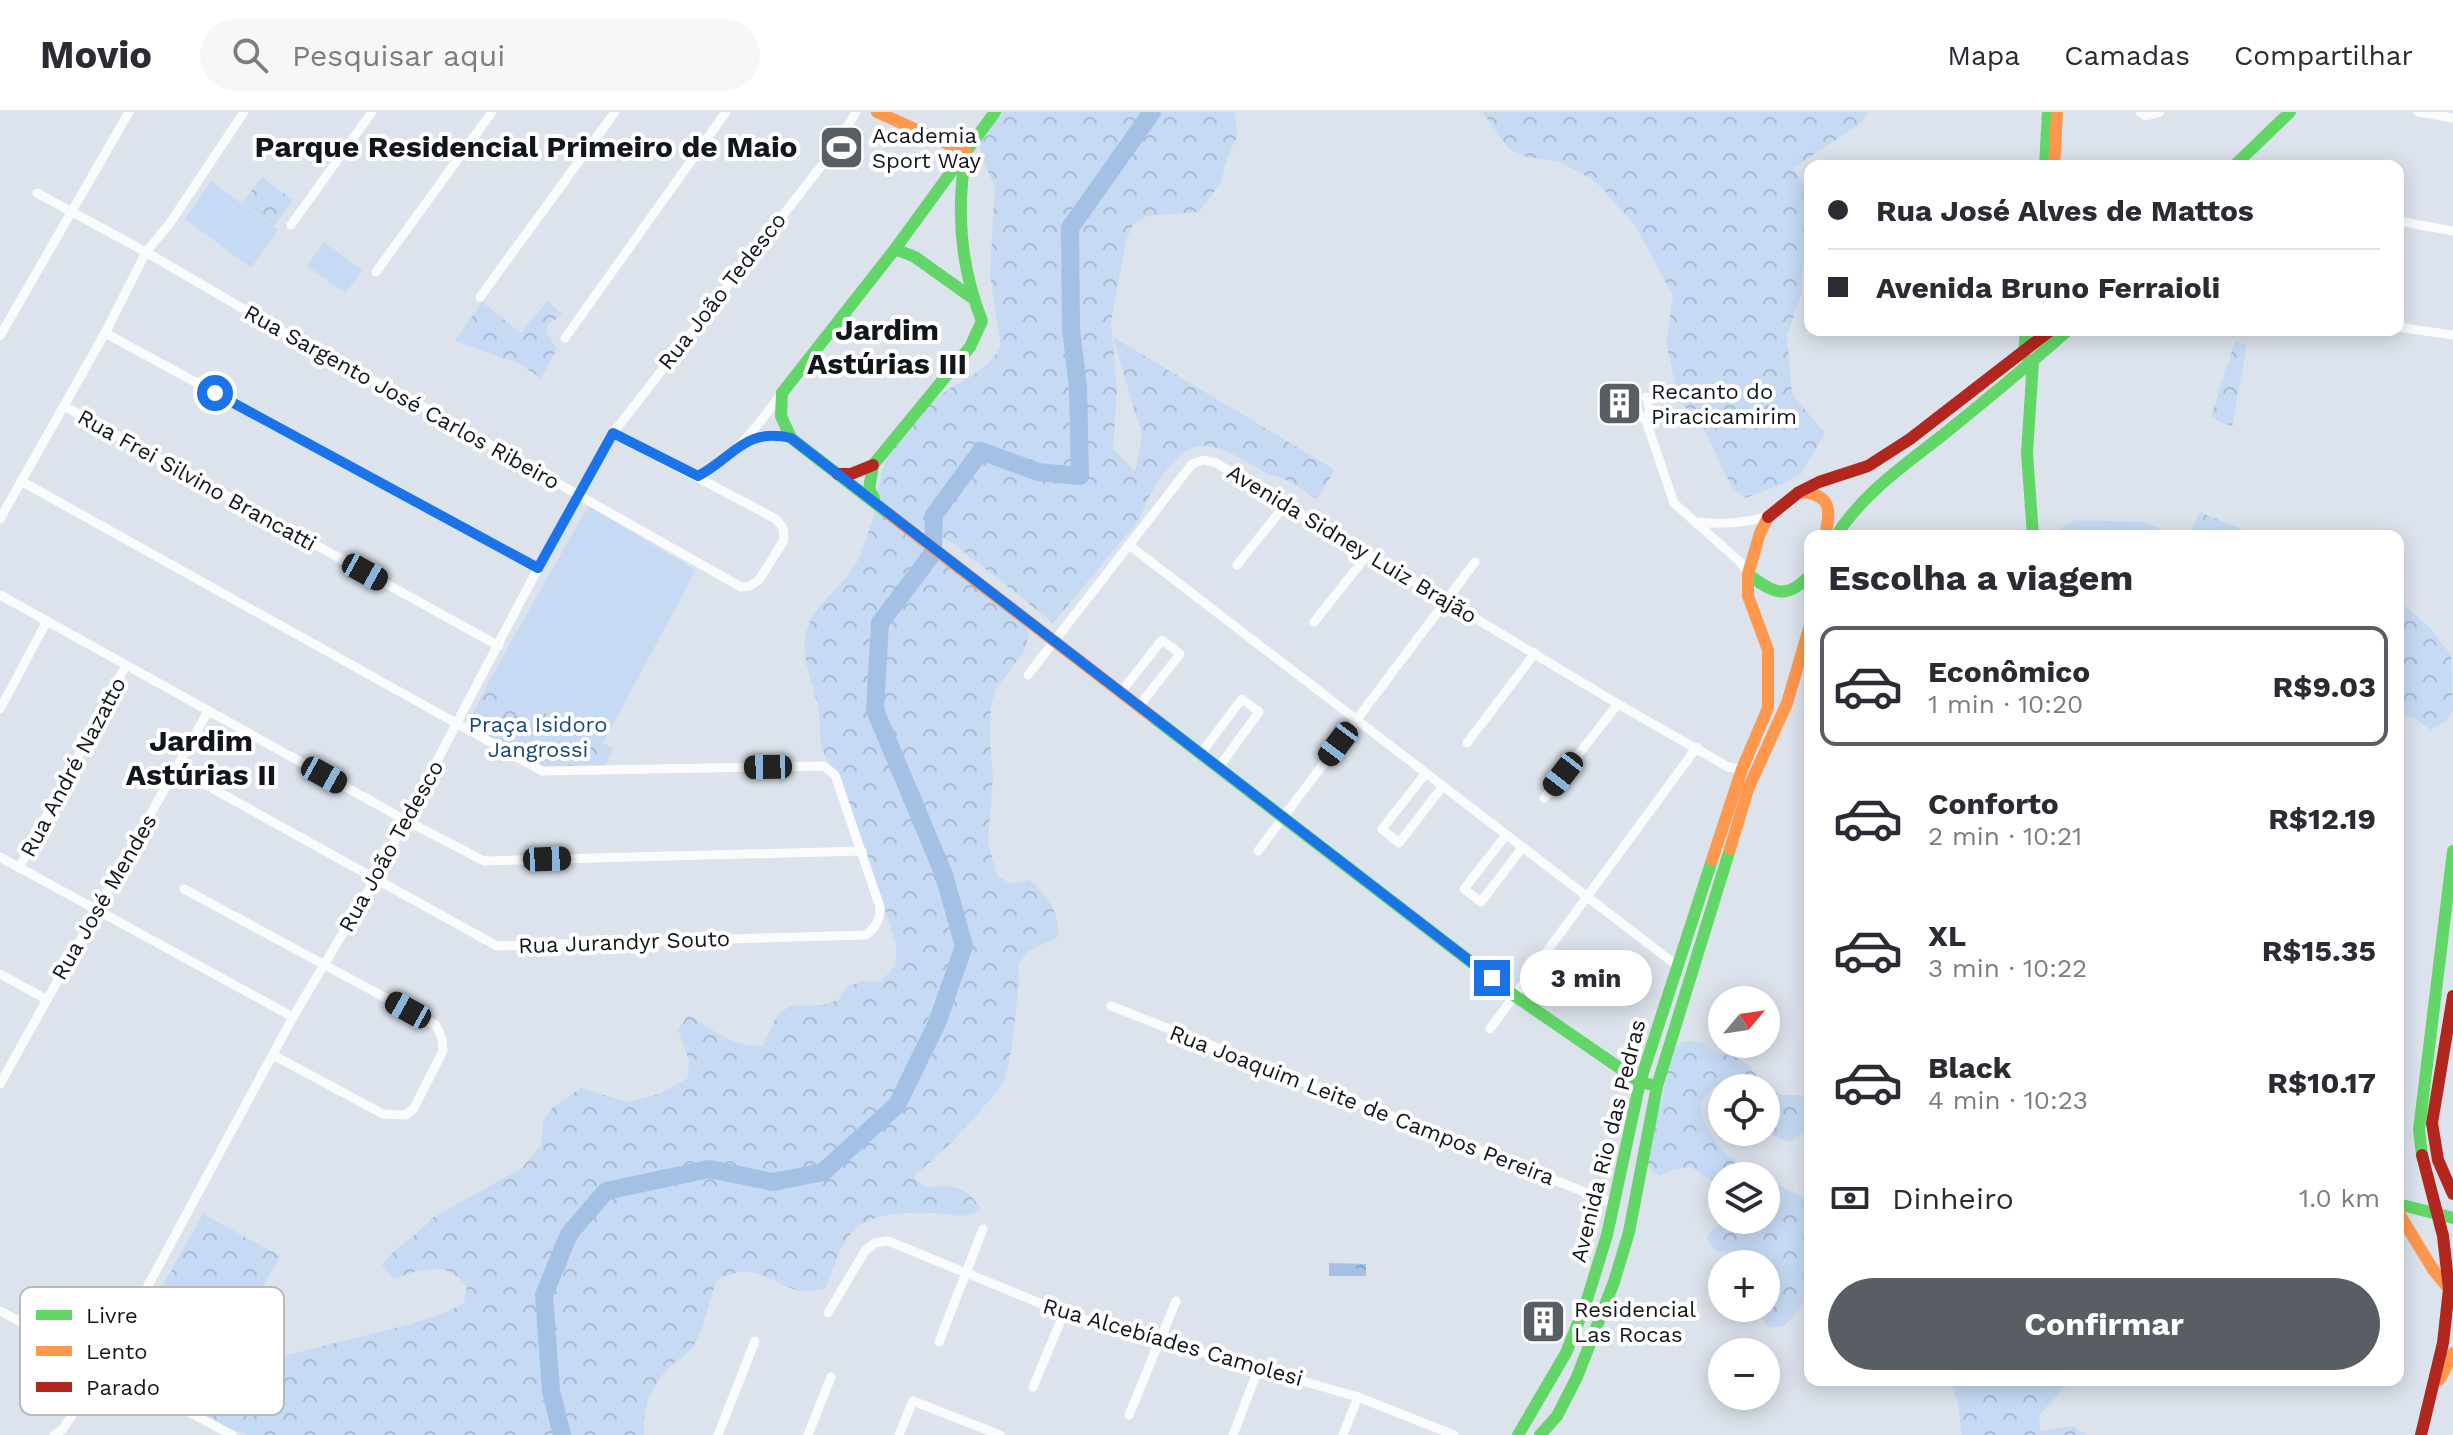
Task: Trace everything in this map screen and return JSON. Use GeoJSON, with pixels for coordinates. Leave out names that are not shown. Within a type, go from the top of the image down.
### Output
{"type":"FeatureCollection","features":[{"type":"Feature","properties":{"kind":"street"},"geometry":{"type":"LineString","coordinates":[[0,336],[129,112]]}},
{"type":"Feature","properties":{"kind":"street"},"geometry":{"type":"LineString","coordinates":[[0,519],[105,333],[146,252],[170,223],[244,112]]}},
{"type":"Feature","properties":{"kind":"street"},"geometry":{"type":"LineString","coordinates":[[291,225],[372,112]]}},
{"type":"Feature","properties":{"kind":"street"},"geometry":{"type":"LineString","coordinates":[[376,272],[492,112]]}},
{"type":"Feature","properties":{"kind":"street"},"geometry":{"type":"LineString","coordinates":[[480,297],[615,112]]}},
{"type":"Feature","properties":{"kind":"street"},"geometry":{"type":"LineString","coordinates":[[565,338],[726,112]]}},
{"type":"Feature","properties":{"kind":"street","name":"Rua João Tedesco"},"geometry":{"type":"LineString","coordinates":[[147,1287],[293,1017],[407,821],[538,568],[613,433],[833,151],[856,112]]}},
{"type":"Feature","properties":{"kind":"street"},"geometry":{"type":"LineString","coordinates":[[877,112],[966,152]]}},
{"type":"Feature","properties":{"kind":"street"},"geometry":{"type":"LineString","coordinates":[[613,433],[698,476],[716,467],[747,439],[895,249],[995,112]]}},
{"type":"Feature","properties":{"kind":"street"},"geometry":{"type":"LineString","coordinates":[[2045,160],[2048,112]]}},
{"type":"Feature","properties":{"kind":"street"},"geometry":{"type":"LineString","coordinates":[[2054,160],[2057,112]]}},
{"type":"Feature","properties":{"kind":"street"},"geometry":{"type":"LineString","coordinates":[[2140,112],[2146,116],[2160,112]]}},
{"type":"Feature","properties":{"kind":"street"},"geometry":{"type":"LineString","coordinates":[[2240,160],[2290,112]]}},
{"type":"Feature","properties":{"kind":"street"},"geometry":{"type":"LineString","coordinates":[[2418,112],[2453,118]]}},
{"type":"Feature","properties":{"kind":"street"},"geometry":{"type":"LineString","coordinates":[[838,474],[851,474],[873,465],[970,347],[982,321],[971,297],[961,240],[960,183],[966,152]]}},
{"type":"Feature","properties":{"kind":"street","name":"Rua Sargento José Carlos Ribeiro"},"geometry":{"type":"LineString","coordinates":[[37,193],[741,587],[750,586],[759,580],[784,540],[783,528],[776,519],[698,476]]}},
{"type":"Feature","properties":{"kind":"street"},"geometry":{"type":"LineString","coordinates":[[2404,222],[2453,231]]}},
{"type":"Feature","properties":{"kind":"street"},"geometry":{"type":"LineString","coordinates":[[895,249],[915,257],[971,297]]}},
{"type":"Feature","properties":{"kind":"street"},"geometry":{"type":"LineString","coordinates":[[2404,328],[2453,335]]}},
{"type":"Feature","properties":{"kind":"street"},"geometry":{"type":"LineString","coordinates":[[105,333],[538,568]]}},
{"type":"Feature","properties":{"kind":"street"},"geometry":{"type":"LineString","coordinates":[[2025,336],[2027,453],[2033,530]]}},
{"type":"Feature","properties":{"kind":"street","name":"Avenida Rio das Pedras"},"geometry":{"type":"LineString","coordinates":[[1518,1435],[1566,1353],[1586,1303],[1607,1235],[1640,1082],[1742,769],[1764,721],[1770,695],[1768,650],[1748,596],[1748,574],[1760,533],[1769,516],[1799,492],[1868,466],[1910,439],[2042,336]]}},
{"type":"Feature","properties":{"kind":"street"},"geometry":{"type":"LineString","coordinates":[[2044,351],[2047,336]]}},
{"type":"Feature","properties":{"kind":"street"},"geometry":{"type":"LineString","coordinates":[[1839,530],[1844,521],[1883,481],[2061,336]]}},
{"type":"Feature","properties":{"kind":"street"},"geometry":{"type":"LineString","coordinates":[[782,393],[779,407],[782,422],[791,438]]}},
{"type":"Feature","properties":{"kind":"street"},"geometry":{"type":"LineString","coordinates":[[1646,397],[1650,410],[1646,421]]}},
{"type":"Feature","properties":{"kind":"street"},"geometry":{"type":"LineString","coordinates":[[1635,401],[1639,414],[1646,421],[1674,503],[1699,522],[1740,562],[1748,574],[1767,587],[1783,593],[1798,589],[1804,582]]}},
{"type":"Feature","properties":{"kind":"street","name":"Rua Frei Silvino Brancatti"},"geometry":{"type":"LineString","coordinates":[[64,406],[499,646]]}},
{"type":"Feature","properties":{"kind":"street"},"geometry":{"type":"LineString","coordinates":[[747,439],[776,434],[791,438],[1515,996],[1640,1082],[1657,1086]]}},
{"type":"Feature","properties":{"kind":"street","name":"Avenida Sidney Luiz Brajão"},"geometry":{"type":"LineString","coordinates":[[1028,675],[1192,464],[1204,460],[1216,463],[1286,504],[1618,704],[1728,767],[1742,769]]}},
{"type":"Feature","properties":{"kind":"street"},"geometry":{"type":"LineString","coordinates":[[873,465],[869,489],[876,502]]}},
{"type":"Feature","properties":{"kind":"street"},"geometry":{"type":"LineString","coordinates":[[0,595],[484,861],[862,851],[835,775],[824,766],[542,771],[21,481]]}},
{"type":"Feature","properties":{"kind":"street"},"geometry":{"type":"LineString","coordinates":[[1799,492],[1813,493],[1824,499],[1830,514],[1826,530]]}},
{"type":"Feature","properties":{"kind":"street"},"geometry":{"type":"LineString","coordinates":[[1237,565],[1286,504]]}},
{"type":"Feature","properties":{"kind":"street","name":"Avenida Rio das Pedras"},"geometry":{"type":"LineString","coordinates":[[1699,522],[1735,523],[1769,516]]}},
{"type":"Feature","properties":{"kind":"street"},"geometry":{"type":"LineString","coordinates":[[1129,545],[1676,965]]}},
{"type":"Feature","properties":{"kind":"street"},"geometry":{"type":"LineString","coordinates":[[1314,622],[1369,553]]}},
{"type":"Feature","properties":{"kind":"street"},"geometry":{"type":"LineString","coordinates":[[1258,851],[1475,562]]}},
{"type":"Feature","properties":{"kind":"street"},"geometry":{"type":"LineString","coordinates":[[0,709],[47,621]]}},
{"type":"Feature","properties":{"kind":"street"},"geometry":{"type":"LineString","coordinates":[[1121,692],[1162,640],[1180,654],[1139,706]]}},
{"type":"Feature","properties":{"kind":"street","name":"Avenida Rio das Pedras"},"geometry":{"type":"LineString","coordinates":[[1540,1435],[1557,1416],[1577,1377],[1609,1297],[1629,1232],[1657,1086],[1748,789],[1787,703],[1804,645]]}},
{"type":"Feature","properties":{"kind":"street"},"geometry":{"type":"LineString","coordinates":[[1467,743],[1535,653]]}},
{"type":"Feature","properties":{"kind":"street","name":"Rua André Nazatto"},"geometry":{"type":"LineString","coordinates":[[19,868],[126,665]]}},
{"type":"Feature","properties":{"kind":"street"},"geometry":{"type":"LineString","coordinates":[[1201,753],[1242,699],[1259,712],[1219,767]]}},
{"type":"Feature","properties":{"kind":"street"},"geometry":{"type":"LineString","coordinates":[[1544,798],[1618,704]]}},
{"type":"Feature","properties":{"kind":"street","name":"Rua José Mendes"},"geometry":{"type":"LineString","coordinates":[[0,1084],[208,711]]}},
{"type":"Feature","properties":{"kind":"street"},"geometry":{"type":"LineString","coordinates":[[1490,1029],[1697,747]]}},
{"type":"Feature","properties":{"kind":"street","name":"Rua Jurandyr Souto"},"geometry":{"type":"LineString","coordinates":[[177,769],[497,946],[866,935],[875,928],[880,918],[880,907],[862,851]]}},
{"type":"Feature","properties":{"kind":"street"},"geometry":{"type":"LineString","coordinates":[[1426,773],[1382,829],[1399,843],[1443,786]]}},
{"type":"Feature","properties":{"kind":"street"},"geometry":{"type":"LineString","coordinates":[[1506,835],[1464,889],[1481,902],[1522,848]]}},
{"type":"Feature","properties":{"kind":"street"},"geometry":{"type":"LineString","coordinates":[[2421,1435],[2443,1343],[2451,1291],[2443,1236],[2420,1143],[2420,1108],[2453,851]]}},
{"type":"Feature","properties":{"kind":"street"},"geometry":{"type":"LineString","coordinates":[[0,857],[293,1017]]}},
{"type":"Feature","properties":{"kind":"street"},"geometry":{"type":"LineString","coordinates":[[2452,863],[2453,876]]}},
{"type":"Feature","properties":{"kind":"street"},"geometry":{"type":"LineString","coordinates":[[184,889],[436,1025],[443,1051],[414,1108],[406,1115],[383,1114],[273,1055]]}},
{"type":"Feature","properties":{"kind":"street"},"geometry":{"type":"LineString","coordinates":[[0,974],[46,999]]}},
{"type":"Feature","properties":{"kind":"street"},"geometry":{"type":"LineString","coordinates":[[2453,996],[2432,1123],[2441,1170],[2453,1194]]}},
{"type":"Feature","properties":{"kind":"street","name":"Rua Joaquim Leite de Campos Pereira"},"geometry":{"type":"LineString","coordinates":[[1111,1006],[1613,1203]]}},
{"type":"Feature","properties":{"kind":"street"},"geometry":{"type":"LineString","coordinates":[[2404,1202],[2414,1200],[2428,1180]]}},
{"type":"Feature","properties":{"kind":"street"},"geometry":{"type":"LineString","coordinates":[[2404,1205],[2453,1218]]}},
{"type":"Feature","properties":{"kind":"street"},"geometry":{"type":"LineString","coordinates":[[2404,1222],[2434,1271],[2451,1291]]}},
{"type":"Feature","properties":{"kind":"street"},"geometry":{"type":"LineString","coordinates":[[939,1342],[983,1229]]}},
{"type":"Feature","properties":{"kind":"street","name":"Rua Alcebíades Camolesi"},"geometry":{"type":"LineString","coordinates":[[830,1309],[865,1251],[875,1243],[888,1241],[1064,1313],[1358,1397],[1453,1435]]}},
{"type":"Feature","properties":{"kind":"street"},"geometry":{"type":"LineString","coordinates":[[1129,1415],[1176,1301]]}},
{"type":"Feature","properties":{"kind":"street"},"geometry":{"type":"LineString","coordinates":[[0,1311],[20,1322]]}},
{"type":"Feature","properties":{"kind":"street"},"geometry":{"type":"LineString","coordinates":[[1033,1387],[1064,1313]]}},
{"type":"Feature","properties":{"kind":"street"},"geometry":{"type":"LineString","coordinates":[[718,1435],[755,1341]]}},
{"type":"Feature","properties":{"kind":"street"},"geometry":{"type":"LineString","coordinates":[[2426,1412],[2453,1353]]}},
{"type":"Feature","properties":{"kind":"street"},"geometry":{"type":"LineString","coordinates":[[1233,1435],[1259,1367]]}},
{"type":"Feature","properties":{"kind":"street"},"geometry":{"type":"LineString","coordinates":[[808,1435],[831,1377]]}},
{"type":"Feature","properties":{"kind":"street"},"geometry":{"type":"LineString","coordinates":[[1343,1435],[1358,1397]]}},
{"type":"Feature","properties":{"kind":"street"},"geometry":{"type":"LineString","coordinates":[[899,1435],[913,1401],[1000,1435]]}},
{"type":"Feature","properties":{"kind":"street","name":"Rua João Tedesco"},"geometry":{"type":"LineString","coordinates":[[63,1433],[74,1415]]}},
{"type":"Feature","properties":{"kind":"street"},"geometry":{"type":"LineString","coordinates":[[194,1415],[232,1435]]}},
{"type":"Feature","properties":{"kind":"green space"},"geometry":{"type":"Polygon","coordinates":[[[992,112],[1235,112],[1237,137],[1220,184],[1199,212],[1147,216],[1133,225],[1126,240],[1111,322],[1117,390],[1113,449],[1135,472],[1142,436],[1113,337],[1335,470],[1317,499],[1221,449],[1195,447],[1184,453],[1164,473],[1139,520],[1053,623],[954,544],[926,527],[915,540],[927,552],[942,557],[1021,619],[1029,633],[1025,650],[995,690],[991,707],[993,776],[988,843],[997,876],[1011,884],[1029,880],[1047,898],[1057,920],[1058,937],[1028,951],[1018,964],[1012,1046],[1005,1078],[997,1092],[952,1142],[913,1177],[927,1188],[959,1189],[971,1196],[981,1210],[962,1216],[896,1214],[861,1225],[844,1243],[825,1289],[797,1290],[748,1272],[717,1280],[694,1345],[663,1374],[652,1390],[644,1416],[644,1435],[247,1435],[215,1428],[198,1415],[284,1415],[284,1356],[411,1324],[464,1303],[467,1287],[452,1273],[424,1270],[394,1279],[382,1266],[432,1218],[522,1168],[541,1145],[543,1122],[552,1108],[581,1088],[627,1102],[659,1094],[688,1078],[689,1061],[678,1030],[688,1015],[732,1040],[763,1046],[777,1015],[790,1006],[823,1005],[838,1000],[848,986],[863,981],[880,982],[895,966],[897,947],[876,882],[834,770],[821,746],[818,707],[804,645],[814,614],[850,573],[860,555],[874,515],[883,467],[894,445],[933,401],[972,376],[1001,347],[990,274],[995,187],[981,156],[980,139],[992,112]]]}},
{"type":"Feature","properties":{"kind":"green space"},"geometry":{"type":"Polygon","coordinates":[[[1482,112],[1868,112],[1860,124],[1793,168],[1804,185],[1804,257],[1801,295],[1787,336],[1792,394],[1825,433],[1801,474],[1745,498],[1732,488],[1703,427],[1680,402],[1666,343],[1673,296],[1635,225],[1588,177],[1558,161],[1526,157],[1509,149],[1482,112]]]}},
{"type":"Feature","properties":{"kind":"green space"},"geometry":{"type":"Polygon","coordinates":[[[262,177],[293,200],[274,226],[242,203],[262,177]]]}},
{"type":"Feature","properties":{"kind":"green space"},"geometry":{"type":"Polygon","coordinates":[[[211,181],[278,230],[251,268],[185,219],[211,181]]]}},
{"type":"Feature","properties":{"kind":"green space"},"geometry":{"type":"Polygon","coordinates":[[[324,242],[362,270],[345,293],[307,266],[324,242]]]}},
{"type":"Feature","properties":{"kind":"green space"},"geometry":{"type":"Polygon","coordinates":[[[547,301],[563,315],[547,324],[546,332],[557,349],[541,378],[518,363],[455,341],[482,302],[521,333],[547,301]]]}},
{"type":"Feature","properties":{"kind":"green space"},"geometry":{"type":"Polygon","coordinates":[[[2235,341],[2247,345],[2232,427],[2211,417],[2235,341]]]}},
{"type":"Feature","properties":{"kind":"green space"},"geometry":{"type":"Polygon","coordinates":[[[588,506],[696,570],[603,743],[488,683],[588,506]]]}},
{"type":"Feature","properties":{"kind":"green space"},"geometry":{"type":"Polygon","coordinates":[[[2199,512],[2244,530],[2192,530],[2199,512]]]}},
{"type":"Feature","properties":{"kind":"green space"},"geometry":{"type":"Polygon","coordinates":[[[2074,520],[2143,522],[2161,530],[2059,530],[2074,520]]]}},
{"type":"Feature","properties":{"kind":"green space"},"geometry":{"type":"Polygon","coordinates":[[[2404,605],[2430,628],[2451,655],[2453,711],[2446,721],[2431,730],[2414,718],[2404,716],[2404,605]]]}},
{"type":"Feature","properties":{"kind":"green space","name":"Praça Isidoro Jangrossi"},"geometry":{"type":"Polygon","coordinates":[[[488,683],[613,748],[605,766],[543,767],[468,725],[488,683]]]}},
{"type":"Feature","properties":{"kind":"green space"},"geometry":{"type":"Polygon","coordinates":[[[1683,1041],[1702,1042],[1708,1047],[1708,1058],[1736,1058],[1755,1074],[1708,1074],[1708,1093],[1700,1103],[1708,1129],[1708,1146],[1718,1146],[1736,1162],[1708,1162],[1708,1178],[1690,1167],[1674,1169],[1659,1176],[1647,1165],[1654,1115],[1662,1100],[1670,1052],[1683,1041]]]}},
{"type":"Feature","properties":{"kind":"green space"},"geometry":{"type":"Polygon","coordinates":[[[1780,1094],[1804,1097],[1804,1129],[1790,1142],[1780,1138],[1780,1094]]]}},
{"type":"Feature","properties":{"kind":"green space"},"geometry":{"type":"Polygon","coordinates":[[[1780,1186],[1804,1197],[1804,1302],[1784,1326],[1769,1328],[1764,1322],[1780,1322],[1780,1250],[1715,1250],[1706,1239],[1710,1234],[1780,1234],[1780,1186]]]}},
{"type":"Feature","properties":{"kind":"green space"},"geometry":{"type":"Polygon","coordinates":[[[203,1214],[280,1256],[263,1287],[162,1287],[203,1214]]]}},
{"type":"Feature","properties":{"kind":"green space"},"geometry":{"type":"Polygon","coordinates":[[[1952,1386],[2066,1386],[2039,1415],[2040,1431],[2072,1426],[2087,1435],[1962,1435],[1958,1403],[1952,1386]]]}},
{"type":"Feature","properties":{"kind":"water"},"geometry":{"type":"Polygon","coordinates":[[[1329,1263],[1366,1264],[1366,1276],[1329,1276],[1329,1263]]]}},
{"type":"Feature","properties":{"kind":"waterway"},"geometry":{"type":"LineString","coordinates":[[562,1435],[551,1391],[544,1295],[569,1234],[606,1191],[709,1169],[773,1182],[823,1172],[897,1105],[937,1023],[964,946],[944,875],[875,710],[880,623],[933,553],[934,515],[981,451],[1038,472],[1080,476],[1078,388],[1071,329],[1070,228],[1152,112]]}},
{"type":"Feature","properties":{"kind":"traffic: fast"},"geometry":{"type":"LineString","coordinates":[[889,514],[791,438],[781,416],[782,393],[895,249],[995,112]]}},
{"type":"Feature","properties":{"kind":"traffic: fast"},"geometry":{"type":"LineString","coordinates":[[2045,160],[2048,112]]}},
{"type":"Feature","properties":{"kind":"traffic: fast"},"geometry":{"type":"LineString","coordinates":[[2240,160],[2290,112]]}},
{"type":"Feature","properties":{"kind":"traffic: fast"},"geometry":{"type":"LineString","coordinates":[[874,498],[869,489],[873,465],[970,347],[982,321],[969,281],[962,241],[961,200],[965,159]]}},
{"type":"Feature","properties":{"kind":"traffic: fast"},"geometry":{"type":"LineString","coordinates":[[895,249],[915,257],[971,297]]}},
{"type":"Feature","properties":{"kind":"traffic: fast"},"geometry":{"type":"LineString","coordinates":[[2024,355],[2026,336]]}},
{"type":"Feature","properties":{"kind":"traffic: fast"},"geometry":{"type":"LineString","coordinates":[[1840,530],[1859,506],[1886,480],[2061,336]]}},
{"type":"Feature","properties":{"kind":"traffic: fast"},"geometry":{"type":"LineString","coordinates":[[2033,361],[2027,453],[2033,530]]}},
{"type":"Feature","properties":{"kind":"traffic: fast"},"geometry":{"type":"LineString","coordinates":[[1748,574],[1772,590],[1779,591],[1794,588],[1804,580]]}},
{"type":"Feature","properties":{"kind":"traffic: fast"},"geometry":{"type":"LineString","coordinates":[[1154,718],[1515,996],[1640,1082],[1657,1086]]}},
{"type":"Feature","properties":{"kind":"traffic: fast"},"geometry":{"type":"LineString","coordinates":[[1540,1435],[1557,1416],[1577,1377],[1614,1282],[1629,1232],[1657,1086],[1730,849]]}},
{"type":"Feature","properties":{"kind":"traffic: fast"},"geometry":{"type":"LineString","coordinates":[[2422,1155],[2419,1130],[2453,851]]}},
{"type":"Feature","properties":{"kind":"traffic: fast"},"geometry":{"type":"LineString","coordinates":[[1518,1435],[1566,1353],[1586,1303],[1607,1235],[1640,1082],[1712,860]]}},
{"type":"Feature","properties":{"kind":"traffic: fast"},"geometry":{"type":"LineString","coordinates":[[2404,1206],[2453,1218]]}},
{"type":"Feature","properties":{"kind":"traffic: slow"},"geometry":{"type":"LineString","coordinates":[[877,112],[966,152]]}},
{"type":"Feature","properties":{"kind":"traffic: slow"},"geometry":{"type":"LineString","coordinates":[[2054,160],[2057,112]]}},
{"type":"Feature","properties":{"kind":"traffic: slow"},"geometry":{"type":"LineString","coordinates":[[1800,492],[1811,493],[1824,500],[1828,511],[1826,530]]}},
{"type":"Feature","properties":{"kind":"traffic: slow"},"geometry":{"type":"LineString","coordinates":[[889,514],[1154,718]]}},
{"type":"Feature","properties":{"kind":"traffic: slow"},"geometry":{"type":"LineString","coordinates":[[1712,860],[1742,769],[1768,708],[1768,650],[1748,596],[1748,574],[1768,517]]}},
{"type":"Feature","properties":{"kind":"traffic: slow"},"geometry":{"type":"LineString","coordinates":[[1730,849],[1748,789],[1787,703],[1804,645]]}},
{"type":"Feature","properties":{"kind":"traffic: slow"},"geometry":{"type":"LineString","coordinates":[[2404,1222],[2434,1271],[2449,1289]]}},
{"type":"Feature","properties":{"kind":"traffic: slow"},"geometry":{"type":"LineString","coordinates":[[2440,1379],[2453,1353]]}},
{"type":"Feature","properties":{"kind":"traffic: jam"},"geometry":{"type":"LineString","coordinates":[[1768,517],[1799,492],[1868,466],[1910,439],[2043,336]]}},
{"type":"Feature","properties":{"kind":"traffic: jam"},"geometry":{"type":"LineString","coordinates":[[838,474],[851,474],[873,465]]}},
{"type":"Feature","properties":{"kind":"traffic: jam"},"geometry":{"type":"LineString","coordinates":[[2453,996],[2432,1123],[2438,1160],[2453,1194]]}},
{"type":"Feature","properties":{"kind":"traffic: jam"},"geometry":{"type":"LineString","coordinates":[[2421,1435],[2443,1343],[2449,1289],[2443,1236],[2422,1155]]}},
{"type":"Feature","properties":{"kind":"place","name":"Academia Sport Way"},"geometry":{"type":"Point","coordinates":[841,148]}},
{"type":"Feature","properties":{"kind":"place","name":"Recanto do Piracicamirim"},"geometry":{"type":"Point","coordinates":[1620,404]}},
{"type":"Feature","properties":{"kind":"place","name":"Residencial Las Rocas"},"geometry":{"type":"Point","coordinates":[1543,1322]}},
{"type":"Feature","properties":{"kind":"district","name":"Parque Residencial Primeiro de Maio"},"geometry":{"type":"Point","coordinates":[526,146]}},
{"type":"Feature","properties":{"kind":"district","name":"Jardim Astúrias III"},"geometry":{"type":"Point","coordinates":[887,346]}},
{"type":"Feature","properties":{"kind":"district","name":"Jardim Astúrias II"},"geometry":{"type":"Point","coordinates":[201,757]}},
{"type":"Feature","properties":{"kind":"route"},"geometry":{"type":"LineString","coordinates":[[215,393],[538,568],[613,433],[698,476],[716,467],[747,439],[776,434],[791,438],[1492,978]]}}]}
